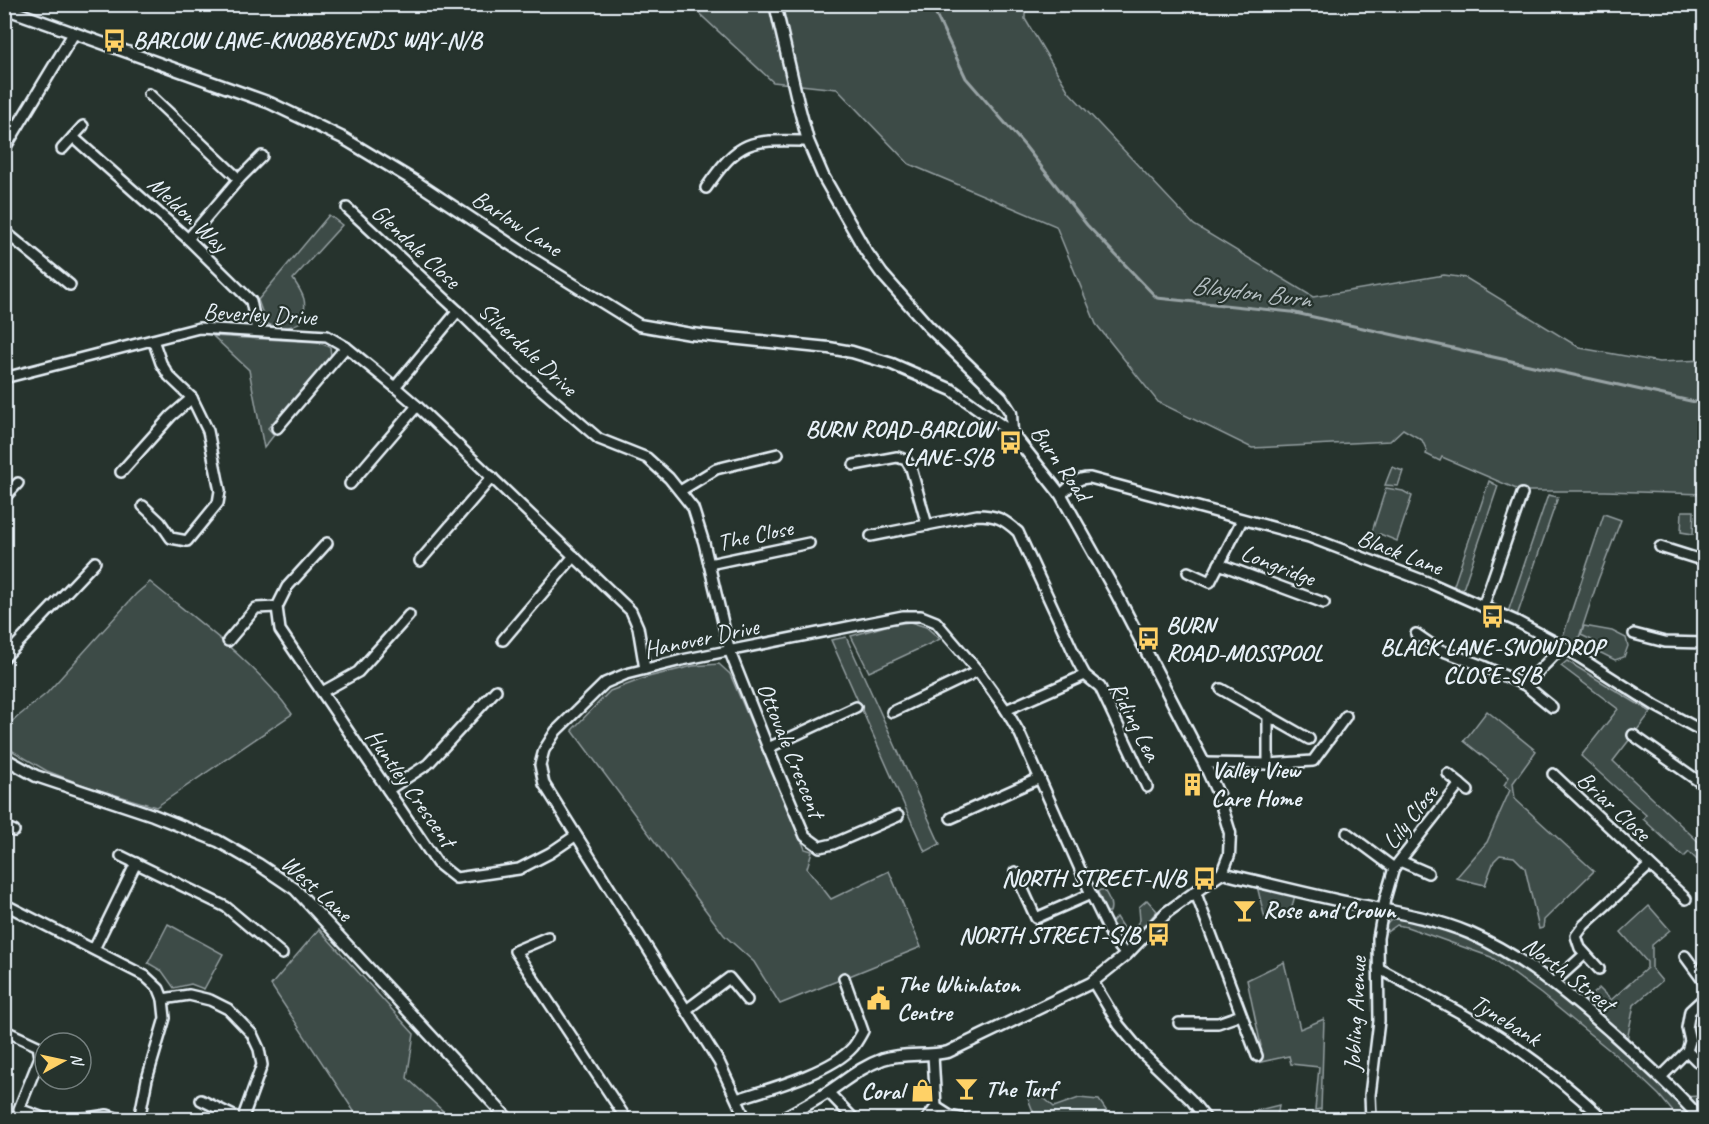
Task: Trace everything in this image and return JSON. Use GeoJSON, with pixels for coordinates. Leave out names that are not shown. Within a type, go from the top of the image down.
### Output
{"type":"FeatureCollection","features":[{"type":"Feature","properties":{"kind":"street","name":"Burn Road"},"geometry":{"type":"LineString","coordinates":[[775,4],[808,141],[823,176],[882,274],[929,327],[1001,397],[1011,413],[1012,433],[1061,495],[1116,593],[1204,763],[1218,795],[1230,833],[1229,855],[1221,873]]}},
{"type":"Feature","properties":{"kind":"street","name":"Barlow Lane"},"geometry":{"type":"LineString","coordinates":[[4,8],[270,103],[343,138],[639,325],[691,334],[852,352],[892,364],[952,390],[1012,433]]}},
{"type":"Feature","properties":{"kind":"street"},"geometry":{"type":"LineString","coordinates":[[4,149],[74,33]]}},
{"type":"Feature","properties":{"kind":"street"},"geometry":{"type":"LineString","coordinates":[[149,94],[239,180]]}},
{"type":"Feature","properties":{"kind":"street"},"geometry":{"type":"LineString","coordinates":[[62,149],[83,126]]}},
{"type":"Feature","properties":{"kind":"street","name":"Meldon Way"},"geometry":{"type":"LineString","coordinates":[[74,137],[188,239],[251,302],[257,332]]}},
{"type":"Feature","properties":{"kind":"street"},"geometry":{"type":"LineString","coordinates":[[706,188],[721,167],[740,149],[760,141],[808,141]]}},
{"type":"Feature","properties":{"kind":"street"},"geometry":{"type":"LineString","coordinates":[[188,239],[262,156]]}},
{"type":"Feature","properties":{"kind":"street","name":"Glendale Close"},"geometry":{"type":"LineString","coordinates":[[347,208],[458,311]]}},
{"type":"Feature","properties":{"kind":"street"},"geometry":{"type":"LineString","coordinates":[[4,231],[70,285]]}},
{"type":"Feature","properties":{"kind":"street","name":"Silverdale Drive"},"geometry":{"type":"LineString","coordinates":[[395,387],[458,311],[513,365],[599,439],[647,459],[669,478],[693,508],[730,652]]}},
{"type":"Feature","properties":{"kind":"street","name":"Beverley Drive"},"geometry":{"type":"LineString","coordinates":[[4,378],[199,328],[327,336],[346,347],[395,387]]}},
{"type":"Feature","properties":{"kind":"street"},"geometry":{"type":"LineString","coordinates":[[143,506],[160,522],[171,538],[187,541],[218,503],[220,490],[208,431],[192,398],[169,376],[161,363],[153,340]]}},
{"type":"Feature","properties":{"kind":"street"},"geometry":{"type":"LineString","coordinates":[[277,428],[346,347]]}},
{"type":"Feature","properties":{"kind":"street"},"geometry":{"type":"LineString","coordinates":[[395,387],[632,611],[638,627],[645,669]]}},
{"type":"Feature","properties":{"kind":"street"},"geometry":{"type":"LineString","coordinates":[[121,472],[171,416],[192,398]]}},
{"type":"Feature","properties":{"kind":"street"},"geometry":{"type":"LineString","coordinates":[[350,484],[417,406]]}},
{"type":"Feature","properties":{"kind":"street"},"geometry":{"type":"LineString","coordinates":[[680,491],[716,470],[778,454]]}},
{"type":"Feature","properties":{"kind":"street"},"geometry":{"type":"LineString","coordinates":[[854,465],[897,457],[906,460],[911,468],[927,525]]}},
{"type":"Feature","properties":{"kind":"street"},"geometry":{"type":"LineString","coordinates":[[420,561],[492,477]]}},
{"type":"Feature","properties":{"kind":"street","name":"Black Lane"},"geometry":{"type":"LineString","coordinates":[[1061,495],[1076,481],[1090,478],[1309,537],[1430,583],[1516,621],[1563,646],[1656,706],[1704,732]]}},
{"type":"Feature","properties":{"kind":"street"},"geometry":{"type":"LineString","coordinates":[[4,498],[18,483]]}},
{"type":"Feature","properties":{"kind":"street"},"geometry":{"type":"LineString","coordinates":[[1484,607],[1522,494]]}},
{"type":"Feature","properties":{"kind":"street","name":"Riding Lea"},"geometry":{"type":"LineString","coordinates":[[871,536],[976,515],[993,515],[1009,523],[1018,532],[1086,675],[1100,687],[1147,787]]}},
{"type":"Feature","properties":{"kind":"street"},"geometry":{"type":"LineString","coordinates":[[1188,572],[1210,582],[1242,520]]}},
{"type":"Feature","properties":{"kind":"street"},"geometry":{"type":"LineString","coordinates":[[228,641],[256,608],[276,607],[287,587],[327,543]]}},
{"type":"Feature","properties":{"kind":"street","name":"The Close"},"geometry":{"type":"LineString","coordinates":[[709,564],[809,543]]}},
{"type":"Feature","properties":{"kind":"street"},"geometry":{"type":"LineString","coordinates":[[1660,547],[1704,558]]}},
{"type":"Feature","properties":{"kind":"street"},"geometry":{"type":"LineString","coordinates":[[504,640],[574,556]]}},
{"type":"Feature","properties":{"kind":"street"},"geometry":{"type":"LineString","coordinates":[[4,658],[96,562]]}},
{"type":"Feature","properties":{"kind":"street","name":"Longridge"},"geometry":{"type":"LineString","coordinates":[[1219,564],[1324,603]]}},
{"type":"Feature","properties":{"kind":"street","name":"Huntley Crescent"},"geometry":{"type":"LineString","coordinates":[[276,607],[280,630],[437,863],[456,878],[519,869],[550,853],[575,836]]}},
{"type":"Feature","properties":{"kind":"street"},"geometry":{"type":"LineString","coordinates":[[322,692],[358,672],[409,615]]}},
{"type":"Feature","properties":{"kind":"street","name":"Hanover Drive"},"geometry":{"type":"LineString","coordinates":[[746,1119],[719,1062],[544,784],[540,765],[544,750],[556,731],[605,683],[645,669],[914,615],[936,622],[978,671],[1020,734],[1091,894],[1113,939],[1126,955]]}},
{"type":"Feature","properties":{"kind":"street"},"geometry":{"type":"LineString","coordinates":[[1416,634],[1438,649],[1525,685],[1552,707]]}},
{"type":"Feature","properties":{"kind":"street"},"geometry":{"type":"LineString","coordinates":[[1634,634],[1665,642],[1704,643]]}},
{"type":"Feature","properties":{"kind":"street"},"geometry":{"type":"LineString","coordinates":[[1525,685],[1563,646]]}},
{"type":"Feature","properties":{"kind":"street","name":"Ottovale Crescent"},"geometry":{"type":"LineString","coordinates":[[730,652],[805,836],[820,847],[833,844],[898,816]]}},
{"type":"Feature","properties":{"kind":"street"},"geometry":{"type":"LineString","coordinates":[[892,712],[978,671]]}},
{"type":"Feature","properties":{"kind":"street"},"geometry":{"type":"LineString","coordinates":[[1006,710],[1086,675]]}},
{"type":"Feature","properties":{"kind":"street"},"geometry":{"type":"LineString","coordinates":[[1221,689],[1309,739]]}},
{"type":"Feature","properties":{"kind":"street"},"geometry":{"type":"LineString","coordinates":[[388,790],[428,764],[495,690]]}},
{"type":"Feature","properties":{"kind":"street"},"geometry":{"type":"LineString","coordinates":[[768,748],[856,707]]}},
{"type":"Feature","properties":{"kind":"street"},"geometry":{"type":"LineString","coordinates":[[1268,716],[1268,764]]}},
{"type":"Feature","properties":{"kind":"street"},"geometry":{"type":"LineString","coordinates":[[1204,763],[1268,764],[1313,761],[1346,716]]}},
{"type":"Feature","properties":{"kind":"street"},"geometry":{"type":"LineString","coordinates":[[1633,735],[1704,785]]}},
{"type":"Feature","properties":{"kind":"street","name":"West Lane"},"geometry":{"type":"LineString","coordinates":[[4,758],[36,776],[153,815],[218,841],[286,883],[323,919],[509,1119]]}},
{"type":"Feature","properties":{"kind":"street","name":"Lily Close"},"geometry":{"type":"LineString","coordinates":[[1382,910],[1397,864],[1464,788],[1448,774]]}},
{"type":"Feature","properties":{"kind":"street","name":"Briar Close"},"geometry":{"type":"LineString","coordinates":[[1553,774],[1686,899]]}},
{"type":"Feature","properties":{"kind":"street"},"geometry":{"type":"LineString","coordinates":[[951,818],[1040,778]]}},
{"type":"Feature","properties":{"kind":"street"},"geometry":{"type":"LineString","coordinates":[[1347,833],[1397,864],[1428,873]]}},
{"type":"Feature","properties":{"kind":"street"},"geometry":{"type":"LineString","coordinates":[[121,856],[226,907],[282,954]]}},
{"type":"Feature","properties":{"kind":"street"},"geometry":{"type":"LineString","coordinates":[[94,949],[136,863]]}},
{"type":"Feature","properties":{"kind":"street","name":"Briar Close"},"geometry":{"type":"LineString","coordinates":[[1585,954],[1576,936],[1584,925],[1650,866]]}},
{"type":"Feature","properties":{"kind":"street"},"geometry":{"type":"LineString","coordinates":[[1015,872],[1036,918],[1091,894]]}},
{"type":"Feature","properties":{"kind":"street"},"geometry":{"type":"LineString","coordinates":[[779,1119],[828,1092],[854,1072],[886,1058],[948,1052],[1097,979],[1126,955],[1167,912],[1221,873]]}},
{"type":"Feature","properties":{"kind":"street","name":"North Street"},"geometry":{"type":"LineString","coordinates":[[1221,873],[1437,922],[1469,933],[1516,958],[1553,983],[1661,1077],[1702,1119]]}},
{"type":"Feature","properties":{"kind":"street"},"geometry":{"type":"LineString","coordinates":[[1195,891],[1257,1056]]}},
{"type":"Feature","properties":{"kind":"street"},"geometry":{"type":"LineString","coordinates":[[4,904],[145,976],[159,989],[163,999],[165,1018],[147,1079],[139,1119]]}},
{"type":"Feature","properties":{"kind":"street","name":"Jobling Avenue"},"geometry":{"type":"LineString","coordinates":[[1371,1119],[1370,1095],[1379,1021],[1378,938],[1382,910]]}},
{"type":"Feature","properties":{"kind":"street"},"geometry":{"type":"LineString","coordinates":[[548,937],[515,951],[627,1119]]}},
{"type":"Feature","properties":{"kind":"street"},"geometry":{"type":"LineString","coordinates":[[1553,983],[1585,954],[1599,969]]}},
{"type":"Feature","properties":{"kind":"street"},"geometry":{"type":"LineString","coordinates":[[1685,956],[1704,982]]}},
{"type":"Feature","properties":{"kind":"street","name":"Tynebank"},"geometry":{"type":"LineString","coordinates":[[1378,968],[1484,1027],[1516,1048],[1565,1083],[1605,1119]]}},
{"type":"Feature","properties":{"kind":"street"},"geometry":{"type":"LineString","coordinates":[[686,1010],[729,978],[747,1000]]}},
{"type":"Feature","properties":{"kind":"street"},"geometry":{"type":"LineString","coordinates":[[737,1099],[785,1084],[830,1065],[853,1047],[863,1030],[844,978]]}},
{"type":"Feature","properties":{"kind":"street"},"geometry":{"type":"LineString","coordinates":[[1097,979],[1119,1025],[1143,1054],[1191,1100],[1207,1119]]}},
{"type":"Feature","properties":{"kind":"street"},"geometry":{"type":"LineString","coordinates":[[163,999],[189,995],[210,1000],[228,1009],[252,1034],[259,1049],[262,1065],[242,1119],[201,1100]]}},
{"type":"Feature","properties":{"kind":"street"},"geometry":{"type":"LineString","coordinates":[[1661,1077],[1688,1051],[1690,1041],[1687,1028],[1690,1011],[1704,998]]}},
{"type":"Feature","properties":{"kind":"street"},"geometry":{"type":"LineString","coordinates":[[1179,1023],[1218,1023],[1241,1015]]}},
{"type":"Feature","properties":{"kind":"street"},"geometry":{"type":"LineString","coordinates":[[10,1033],[38,1046],[40,1057],[19,1109],[49,1119]]}},
{"type":"Feature","properties":{"kind":"street"},"geometry":{"type":"LineString","coordinates":[[1688,1051],[1697,1061]]}},
{"type":"Feature","properties":{"kind":"street"},"geometry":{"type":"LineString","coordinates":[[926,1119],[936,1107],[933,1055]]}},
{"type":"Feature","properties":{"kind":"street"},"geometry":{"type":"LineString","coordinates":[[828,1092],[855,1119]]}},
{"type":"Feature","properties":{"kind":"street"},"geometry":{"type":"LineString","coordinates":[[936,1107],[950,1116],[965,1119]]}},
{"type":"Feature","properties":{"kind":"street"},"geometry":{"type":"LineString","coordinates":[[74,1119],[107,1115],[122,1119]]}},
{"type":"Feature","properties":{"kind":"shaded area"},"geometry":{"type":"Polygon","coordinates":[[[690,5],[1025,5],[1025,19],[1069,92],[1194,225],[1313,297],[1444,275],[1466,278],[1580,348],[1659,362],[1704,360],[1704,494],[1521,491],[1442,457],[1440,461],[1426,454],[1422,440],[1403,429],[1390,441],[1252,448],[1158,402],[1096,324],[1056,226],[909,164],[837,89],[773,82],[690,5]]]}},
{"type":"Feature","properties":{"kind":"shaded area"},"geometry":{"type":"Polygon","coordinates":[[[329,215],[342,225],[293,279],[304,299],[305,309],[302,321],[284,328],[266,323],[258,300],[329,215]]]}},
{"type":"Feature","properties":{"kind":"shaded area"},"geometry":{"type":"Polygon","coordinates":[[[213,336],[317,342],[330,347],[331,356],[268,428],[274,435],[264,448],[249,370],[213,336]]]}},
{"type":"Feature","properties":{"kind":"shaded area"},"geometry":{"type":"Polygon","coordinates":[[[1392,467],[1403,471],[1398,486],[1385,485],[1392,467]]]}},
{"type":"Feature","properties":{"kind":"shaded area"},"geometry":{"type":"Polygon","coordinates":[[[1489,481],[1498,486],[1462,592],[1453,588],[1489,481]]]}},
{"type":"Feature","properties":{"kind":"shaded area"},"geometry":{"type":"Polygon","coordinates":[[[1386,488],[1403,491],[1412,496],[1397,541],[1380,534],[1377,540],[1373,539],[1372,542],[1369,541],[1386,488]]]}},
{"type":"Feature","properties":{"kind":"shaded area"},"geometry":{"type":"Polygon","coordinates":[[[1548,495],[1558,497],[1517,616],[1508,612],[1548,495]]]}},
{"type":"Feature","properties":{"kind":"shaded area"},"geometry":{"type":"Polygon","coordinates":[[[1682,511],[1694,511],[1693,534],[1681,532],[1682,511]]]}},
{"type":"Feature","properties":{"kind":"shaded area"},"geometry":{"type":"Polygon","coordinates":[[[1604,514],[1621,520],[1576,647],[1562,639],[1604,514]]]}},
{"type":"Feature","properties":{"kind":"shaded area"},"geometry":{"type":"Polygon","coordinates":[[[150,582],[244,660],[278,695],[292,714],[156,807],[86,786],[47,771],[4,746],[5,727],[47,693],[136,594],[150,582]]]}},
{"type":"Feature","properties":{"kind":"shaded area"},"geometry":{"type":"Polygon","coordinates":[[[910,622],[926,627],[940,639],[869,672],[851,636],[889,625],[910,622]]]}},
{"type":"Feature","properties":{"kind":"shaded area"},"geometry":{"type":"Polygon","coordinates":[[[1584,626],[1612,631],[1626,638],[1628,646],[1624,657],[1615,660],[1595,650],[1596,642],[1581,635],[1584,626]]]}},
{"type":"Feature","properties":{"kind":"shaded area"},"geometry":{"type":"Polygon","coordinates":[[[846,637],[940,844],[925,852],[831,640],[846,637]]]}},
{"type":"Feature","properties":{"kind":"shaded area"},"geometry":{"type":"Polygon","coordinates":[[[1567,661],[1651,712],[1613,761],[1704,847],[1704,867],[1689,852],[1684,857],[1643,819],[1646,815],[1581,756],[1618,709],[1561,666],[1567,661]]]}},
{"type":"Feature","properties":{"kind":"shaded area"},"geometry":{"type":"Polygon","coordinates":[[[719,664],[730,674],[805,849],[812,851],[807,868],[831,899],[889,871],[921,947],[780,1004],[754,962],[724,935],[572,730],[610,691],[648,677],[693,666],[719,664]]]}},
{"type":"Feature","properties":{"kind":"shaded area"},"geometry":{"type":"Polygon","coordinates":[[[1487,711],[1536,751],[1513,783],[1515,799],[1594,871],[1544,920],[1543,928],[1539,929],[1525,868],[1514,857],[1500,855],[1494,861],[1485,885],[1456,878],[1487,842],[1510,790],[1504,785],[1509,777],[1464,741],[1487,711]]]}},
{"type":"Feature","properties":{"kind":"shaded area"},"geometry":{"type":"Polygon","coordinates":[[[1257,886],[1296,891],[1290,915],[1265,919],[1257,886]]]}},
{"type":"Feature","properties":{"kind":"shaded area"},"geometry":{"type":"Polygon","coordinates":[[[1104,890],[1108,898],[1111,906],[1110,912],[1106,912],[1098,892],[1104,890]]]}},
{"type":"Feature","properties":{"kind":"shaded area"},"geometry":{"type":"Polygon","coordinates":[[[1147,900],[1157,911],[1141,929],[1125,934],[1111,923],[1116,917],[1123,928],[1129,931],[1134,928],[1140,920],[1139,907],[1147,900]]]}},
{"type":"Feature","properties":{"kind":"shaded area"},"geometry":{"type":"Polygon","coordinates":[[[1649,906],[1670,930],[1652,945],[1652,969],[1662,981],[1634,1005],[1626,1045],[1680,1097],[1701,1096],[1704,1093],[1704,1119],[1679,1119],[1659,1095],[1624,1062],[1541,994],[1491,957],[1407,927],[1397,925],[1387,932],[1386,925],[1403,914],[1469,933],[1580,1005],[1599,988],[1611,1000],[1647,968],[1647,962],[1621,932],[1649,906]]]}},
{"type":"Feature","properties":{"kind":"shaded area"},"geometry":{"type":"Polygon","coordinates":[[[168,924],[223,954],[204,989],[191,984],[174,988],[162,971],[148,963],[168,924]]]}},
{"type":"Feature","properties":{"kind":"shaded area"},"geometry":{"type":"Polygon","coordinates":[[[319,929],[414,1034],[407,1078],[444,1112],[446,1119],[359,1119],[271,985],[319,929]]]}},
{"type":"Feature","properties":{"kind":"shaded area"},"geometry":{"type":"Polygon","coordinates":[[[1284,962],[1300,1029],[1324,1019],[1321,1109],[1315,1110],[1319,1067],[1291,1064],[1289,1056],[1256,1063],[1255,1051],[1261,1046],[1247,980],[1284,962]]]}},
{"type":"Feature","properties":{"kind":"shaded area"},"geometry":{"type":"Polygon","coordinates":[[[1036,1091],[1054,1107],[1079,1098],[1099,1100],[1112,1119],[1036,1119],[1027,1096],[1036,1091]]]}},
{"type":"Feature","properties":{"kind":"shaded area"},"geometry":{"type":"Polygon","coordinates":[[[1279,1105],[1278,1112],[1273,1119],[1245,1119],[1243,1114],[1279,1105]]]}},
{"type":"Feature","properties":{"kind":"waterway","name":"Blaydon Burn"},"geometry":{"type":"LineString","coordinates":[[931,4],[966,78],[1025,146],[1087,225],[1157,298],[1291,312],[1704,404]]}},
{"type":"Feature","properties":{"kind":"place","name":"BARLOW LANE-KNOBBYENDS WAY-N/B"},"geometry":{"type":"Point","coordinates":[115,40]}},
{"type":"Feature","properties":{"kind":"place","name":"BURN ROAD-BARLOW LANE-S/B"},"geometry":{"type":"Point","coordinates":[1011,443]}},
{"type":"Feature","properties":{"kind":"place","name":"BLACK LANE-SNOWDROP CLOSE-S/B"},"geometry":{"type":"Point","coordinates":[1492,617]}},
{"type":"Feature","properties":{"kind":"place","name":"BURN ROAD-MOSSPOOL"},"geometry":{"type":"Point","coordinates":[1148,639]}},
{"type":"Feature","properties":{"kind":"place","name":"Valley View Care Home"},"geometry":{"type":"Point","coordinates":[1193,784]}},
{"type":"Feature","properties":{"kind":"place","name":"NORTH STREET-N/B"},"geometry":{"type":"Point","coordinates":[1204,878]}},
{"type":"Feature","properties":{"kind":"place","name":"Rose and Crown"},"geometry":{"type":"Point","coordinates":[1245,910]}},
{"type":"Feature","properties":{"kind":"place","name":"NORTH STREET-S/B"},"geometry":{"type":"Point","coordinates":[1158,935]}},
{"type":"Feature","properties":{"kind":"place","name":"The Whinlaton Centre"},"geometry":{"type":"Point","coordinates":[879,998]}},
{"type":"Feature","properties":{"kind":"place","name":"The Turf"},"geometry":{"type":"Point","coordinates":[967,1089]}},
{"type":"Feature","properties":{"kind":"place","name":"Coral"},"geometry":{"type":"Point","coordinates":[922,1091]}}]}
